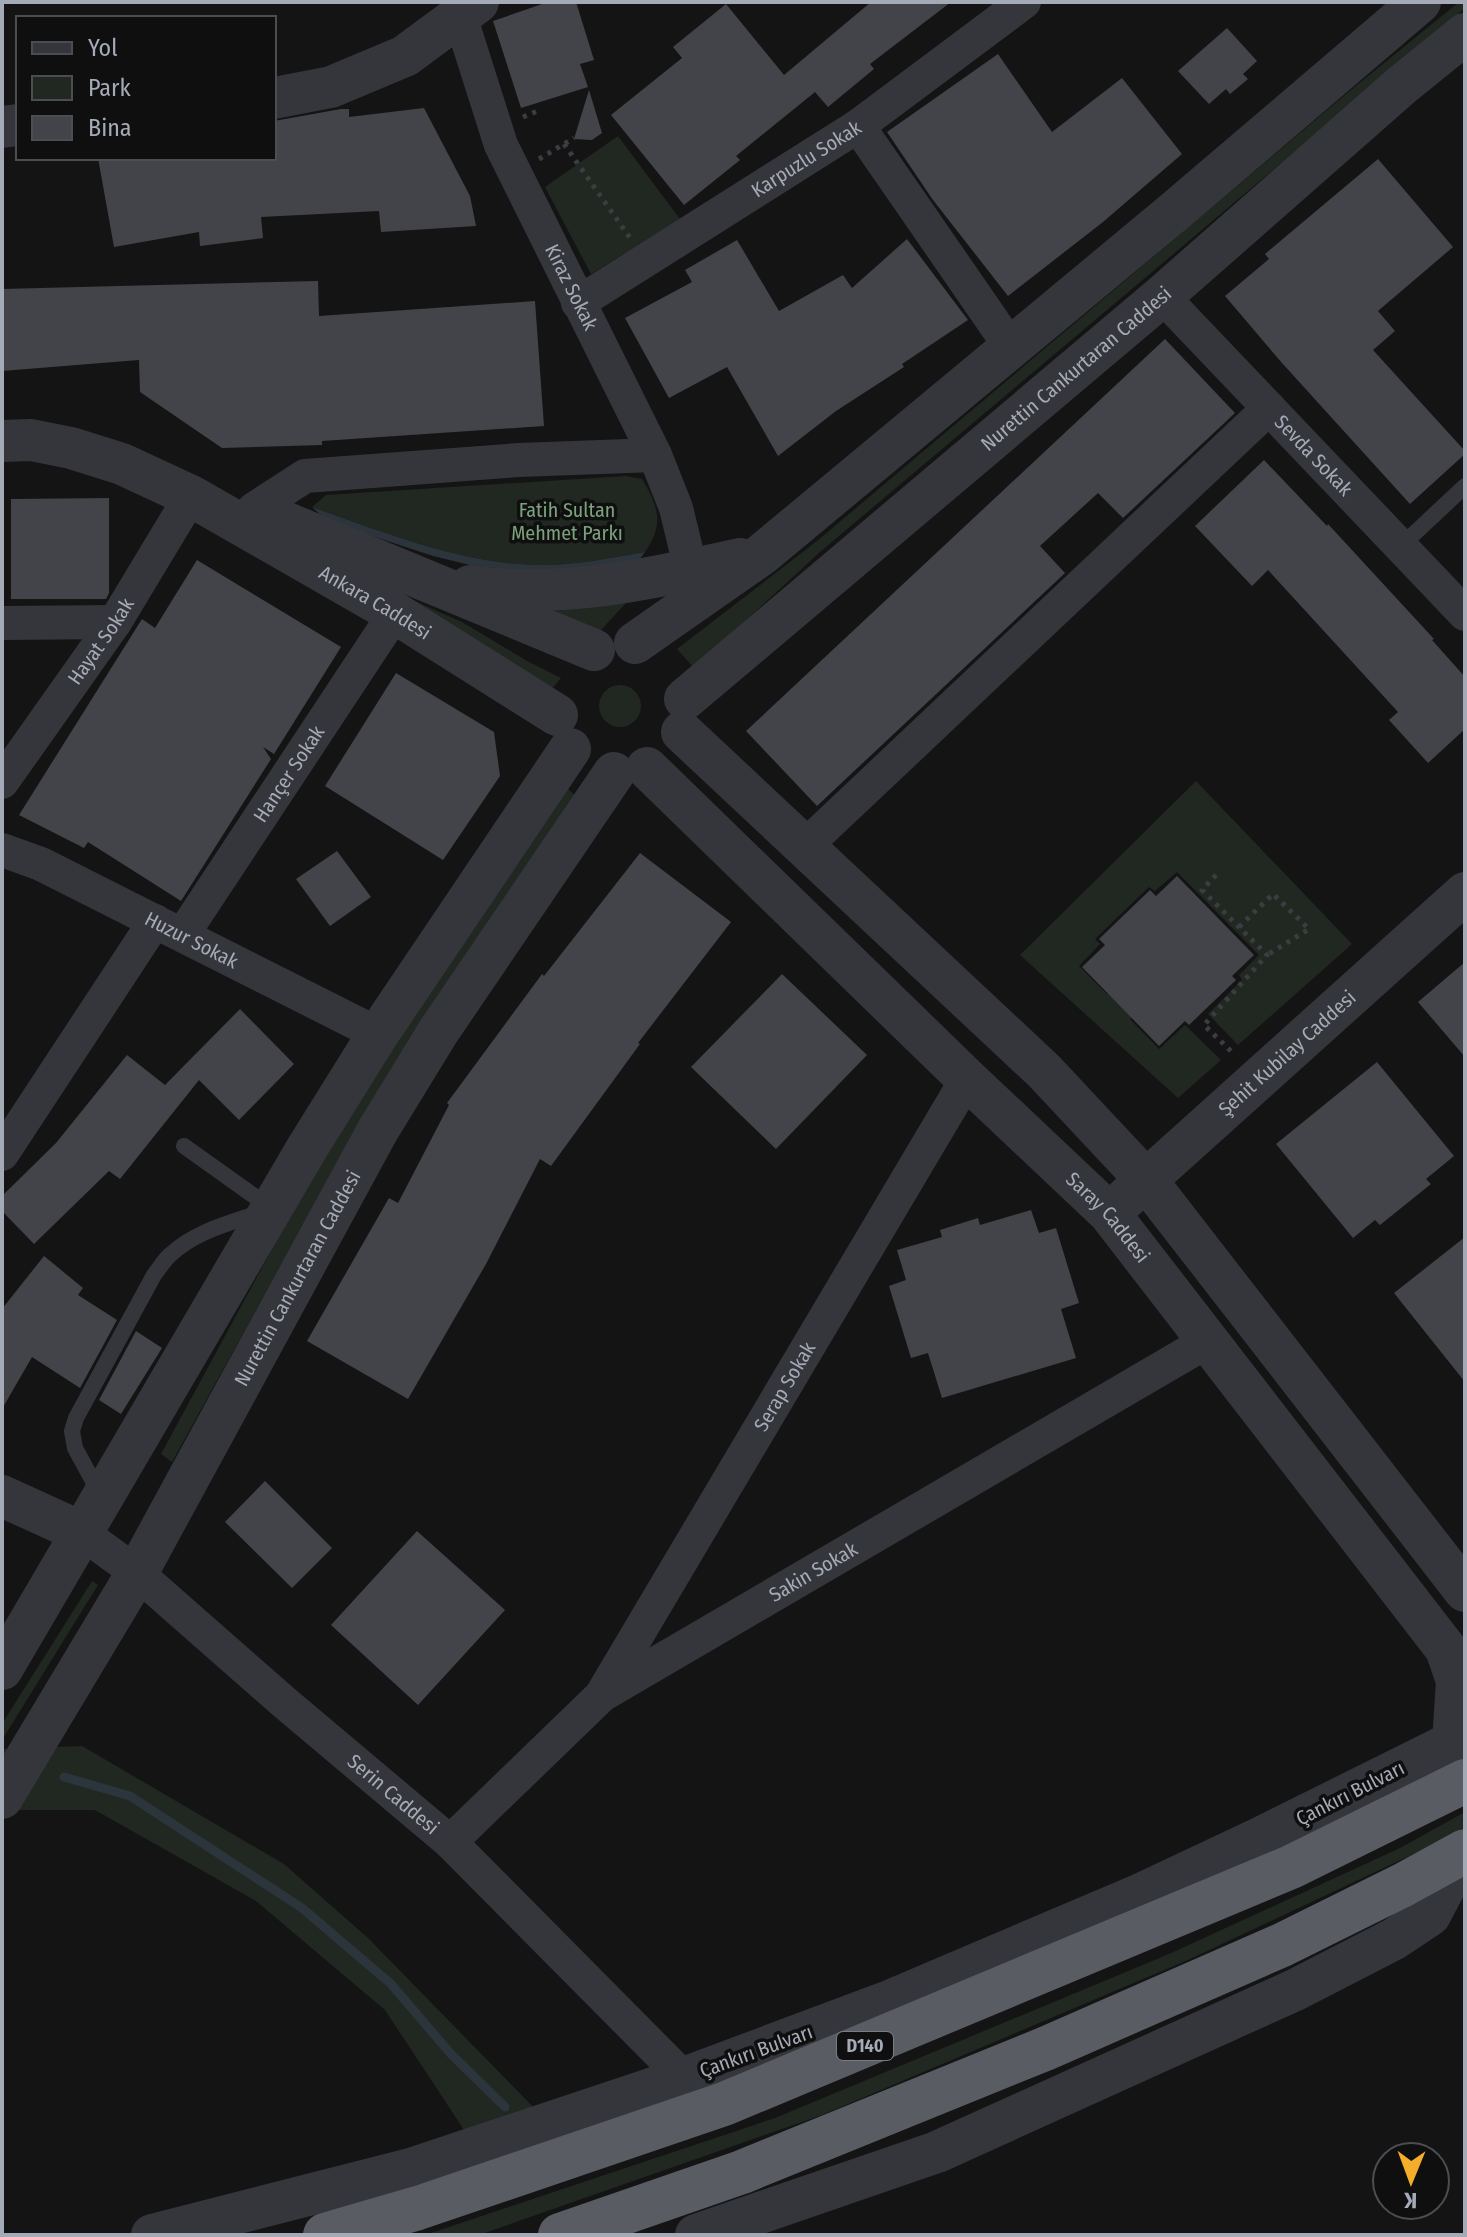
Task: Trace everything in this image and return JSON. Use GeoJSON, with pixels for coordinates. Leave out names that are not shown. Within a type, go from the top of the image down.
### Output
{"type":"FeatureCollection","features":[{"type":"Feature","properties":{"kind":"highway","name":"Çankırı Bulvarı"},"geometry":{"type":"LineString","coordinates":[[325,2235],[418,2208],[724,2104],[1277,1873],[1391,1819],[1461,1753]]}},
{"type":"Feature","properties":{"kind":"highway"},"geometry":{"type":"LineString","coordinates":[[560,2235],[742,2172],[1047,2048],[1282,1945],[1464,1852]]}},
{"type":"Feature","properties":{"kind":"street","name":"Karpuzlu Sokak"},"geometry":{"type":"LineString","coordinates":[[578,303],[858,126],[1024,2]]}},
{"type":"Feature","properties":{"kind":"street"},"geometry":{"type":"LineString","coordinates":[[635,643],[668,664],[679,680],[683,716],[673,747],[662,759],[630,770],[597,769],[582,760],[564,732],[558,695],[572,666],[594,650],[635,643],[761,555],[1174,212],[1420,2]]}},
{"type":"Feature","properties":{"kind":"street"},"geometry":{"type":"LineString","coordinates":[[276,98],[331,87],[405,56],[465,7]]}},
{"type":"Feature","properties":{"kind":"street","name":"Kiraz Sokak"},"geometry":{"type":"LineString","coordinates":[[465,7],[501,145],[655,455],[676,508],[691,570]]}},
{"type":"Feature","properties":{"kind":"street","name":"Nurettin Cankurtaran Caddesi"},"geometry":{"type":"LineString","coordinates":[[683,716],[1402,85],[1465,34]]}},
{"type":"Feature","properties":{"kind":"street"},"geometry":{"type":"LineString","coordinates":[[858,126],[1010,346]]}},
{"type":"Feature","properties":{"kind":"street","name":"Sevda Sokak"},"geometry":{"type":"LineString","coordinates":[[1162,296],[1465,614]]}},
{"type":"Feature","properties":{"kind":"street"},"geometry":{"type":"LineString","coordinates":[[804,847],[1269,408]]}},
{"type":"Feature","properties":{"kind":"street","name":"Ankara Caddesi"},"geometry":{"type":"LineString","coordinates":[[2,441],[31,440],[71,448],[122,464],[191,496],[395,613],[564,732]]}},
{"type":"Feature","properties":{"kind":"street"},"geometry":{"type":"LineString","coordinates":[[254,509],[305,476],[519,460],[655,455]]}},
{"type":"Feature","properties":{"kind":"street","name":"Ankara Caddesi"},"geometry":{"type":"LineString","coordinates":[[191,496],[254,509],[594,650]]}},
{"type":"Feature","properties":{"kind":"street","name":"Hayat Sokak"},"geometry":{"type":"LineString","coordinates":[[2,782],[115,622],[191,496]]}},
{"type":"Feature","properties":{"kind":"street","name":"Ankara Caddesi"},"geometry":{"type":"LineString","coordinates":[[420,579],[488,589],[546,591],[595,588],[761,555]]}},
{"type":"Feature","properties":{"kind":"street","name":"Hançer Sokak"},"geometry":{"type":"LineString","coordinates":[[2,1154],[395,613]]}},
{"type":"Feature","properties":{"kind":"street"},"geometry":{"type":"LineString","coordinates":[[2,623],[115,622]]}},
{"type":"Feature","properties":{"kind":"street"},"geometry":{"type":"LineString","coordinates":[[683,716],[804,847],[1044,1071],[1146,1180],[1465,1591]]}},
{"type":"Feature","properties":{"kind":"street"},"geometry":{"type":"LineString","coordinates":[[2,1669],[307,1148],[564,732]]}},
{"type":"Feature","properties":{"kind":"street","name":"Nurettin Cankurtaran Caddesi"},"geometry":{"type":"LineString","coordinates":[[2,1798],[137,1573],[378,1130],[438,1032],[630,770]]}},
{"type":"Feature","properties":{"kind":"street","name":"Saray Caddesi"},"geometry":{"type":"LineString","coordinates":[[630,770],[1109,1213],[1446,1649],[1457,1681],[1461,1753]]}},
{"type":"Feature","properties":{"kind":"street","name":"Huzur Sokak"},"geometry":{"type":"LineString","coordinates":[[2,850],[41,864],[378,1034]]}},
{"type":"Feature","properties":{"kind":"street","name":"Şehit Kubilay Caddesi"},"geometry":{"type":"LineString","coordinates":[[1109,1213],[1465,893]]}},
{"type":"Feature","properties":{"kind":"street","name":"Serap Sokak"},"geometry":{"type":"LineString","coordinates":[[602,1695],[967,1079]]}},
{"type":"Feature","properties":{"kind":"street","name":"Sakin Sokak"},"geometry":{"type":"LineString","coordinates":[[450,1842],[602,1695],[1208,1341]]}},
{"type":"Feature","properties":{"kind":"street"},"geometry":{"type":"LineString","coordinates":[[2,1496],[91,1515]]}},
{"type":"Feature","properties":{"kind":"street","name":"Serin Caddesi"},"geometry":{"type":"LineString","coordinates":[[91,1515],[137,1573],[450,1842],[684,2078]]}},
{"type":"Feature","properties":{"kind":"street","name":"Çankırı Bulvarı"},"geometry":{"type":"LineString","coordinates":[[152,2235],[414,2168],[684,2078],[887,2002],[1461,1753]]}},
{"type":"Feature","properties":{"kind":"street"},"geometry":{"type":"LineString","coordinates":[[696,2235],[937,2152],[1295,1990],[1394,1939],[1430,1915],[1464,1852]]}},
{"type":"Feature","properties":{"kind":"lane"},"geometry":{"type":"LineString","coordinates":[[1401,546],[1465,486]]}},
{"type":"Feature","properties":{"kind":"lane"},"geometry":{"type":"LineString","coordinates":[[184,1146],[272,1209]]}},
{"type":"Feature","properties":{"kind":"lane"},"geometry":{"type":"LineString","coordinates":[[91,1515],[72,1431],[76,1418],[154,1275],[171,1254],[194,1237],[272,1209]]}},
{"type":"Feature","properties":{"kind":"path"},"geometry":{"type":"LineString","coordinates":[[525,116],[540,110]]}},
{"type":"Feature","properties":{"kind":"path"},"geometry":{"type":"LineString","coordinates":[[528,166],[574,138]]}},
{"type":"Feature","properties":{"kind":"path"},"geometry":{"type":"LineString","coordinates":[[564,144],[631,239]]}},
{"type":"Feature","properties":{"kind":"path"},"geometry":{"type":"LineString","coordinates":[[1216,875],[1202,890],[1267,955]]}},
{"type":"Feature","properties":{"kind":"path"},"geometry":{"type":"LineString","coordinates":[[1239,927],[1273,894],[1309,929],[1267,955],[1204,1025],[1259,1078]]}},
{"type":"Feature","properties":{"kind":"green space"},"geometry":{"type":"Polygon","coordinates":[[[1459,2],[1465,2],[1465,8],[820,552],[694,668],[677,649],[817,541],[1459,2]]]}},
{"type":"Feature","properties":{"kind":"green space"},"geometry":{"type":"Polygon","coordinates":[[[618,136],[680,219],[591,274],[545,187],[618,136]]]}},
{"type":"Feature","properties":{"kind":"green space","name":"Fatih Sultan Mehmet Parkı"},"geometry":{"type":"Polygon","coordinates":[[[626,476],[642,479],[652,498],[657,524],[651,542],[645,552],[577,563],[536,565],[478,559],[422,545],[312,507],[326,495],[626,476]]]}},
{"type":"Feature","properties":{"kind":"green space"},"geometry":{"type":"Polygon","coordinates":[[[387,589],[462,622],[561,678],[547,695],[387,589]]]}},
{"type":"Feature","properties":{"kind":"green space"},"geometry":{"type":"Polygon","coordinates":[[[626,603],[601,630],[590,629],[537,606],[626,603]]]}},
{"type":"Feature","properties":{"kind":"green space"},"geometry":{"type":"Polygon","coordinates":[[[620,685],[635,691],[641,706],[635,721],[620,727],[605,721],[599,706],[605,691],[620,685]]]}},
{"type":"Feature","properties":{"kind":"green space"},"geometry":{"type":"Polygon","coordinates":[[[1196,781],[1352,944],[1238,1045],[1208,1014],[1242,980],[1239,975],[1259,955],[1177,872],[1155,891],[1149,887],[1095,939],[1100,944],[1079,966],[1107,994],[1113,989],[1136,1013],[1130,1019],[1159,1049],[1185,1025],[1221,1060],[1178,1098],[1020,955],[1196,781]]]}},
{"type":"Feature","properties":{"kind":"green space"},"geometry":{"type":"Polygon","coordinates":[[[567,788],[580,800],[335,1167],[172,1462],[161,1454],[290,1216],[369,1081],[567,788]]]}},
{"type":"Feature","properties":{"kind":"green space"},"geometry":{"type":"Polygon","coordinates":[[[92,1581],[98,1585],[2,1740],[2,1724],[92,1581]]]}},
{"type":"Feature","properties":{"kind":"green space"},"geometry":{"type":"Polygon","coordinates":[[[82,1746],[284,1864],[368,1938],[541,2115],[470,2139],[385,2010],[256,1901],[95,1810],[2,1810],[2,1749],[82,1746]]]}},
{"type":"Feature","properties":{"kind":"green space"},"geometry":{"type":"Polygon","coordinates":[[[1465,1812],[1465,1827],[1437,1843],[1188,1960],[822,2115],[479,2235],[425,2235],[775,2118],[1169,1954],[1400,1848],[1465,1812]]]}},
{"type":"Feature","properties":{"kind":"shaded area"},"geometry":{"type":"Polygon","coordinates":[[[312,507],[422,545],[507,563],[564,564],[645,552],[639,560],[625,564],[529,571],[474,566],[357,531],[325,519],[312,507]]]}},
{"type":"Feature","properties":{"kind":"building"},"geometry":{"type":"Polygon","coordinates":[[[548,2],[576,2],[594,60],[580,64],[588,87],[521,108],[493,21],[548,2]]]}},
{"type":"Feature","properties":{"kind":"building"},"geometry":{"type":"Polygon","coordinates":[[[871,2],[951,2],[870,64],[874,69],[828,107],[815,92],[736,156],[740,160],[684,205],[611,115],[682,58],[673,47],[726,4],[784,75],[871,2]]]}},
{"type":"Feature","properties":{"kind":"building"},"geometry":{"type":"Polygon","coordinates":[[[1227,28],[1257,61],[1243,74],[1248,79],[1230,94],[1226,89],[1209,104],[1178,71],[1227,28]]]}},
{"type":"Feature","properties":{"kind":"building"},"geometry":{"type":"Polygon","coordinates":[[[998,54],[1052,132],[1122,78],[1182,154],[1103,222],[1008,296],[933,200],[887,132],[998,54]]]}},
{"type":"Feature","properties":{"kind":"building"},"geometry":{"type":"Polygon","coordinates":[[[589,90],[602,133],[592,140],[574,139],[589,90]]]}},
{"type":"Feature","properties":{"kind":"building"},"geometry":{"type":"Polygon","coordinates":[[[424,108],[470,196],[476,226],[381,232],[379,211],[261,217],[263,238],[200,246],[199,232],[114,247],[98,160],[276,160],[276,121],[341,109],[349,109],[349,117],[424,108]]]}},
{"type":"Feature","properties":{"kind":"building"},"geometry":{"type":"Polygon","coordinates":[[[1378,159],[1453,247],[1378,311],[1395,331],[1373,350],[1465,451],[1410,504],[1225,296],[1269,259],[1265,254],[1378,159]]]}},
{"type":"Feature","properties":{"kind":"building"},"geometry":{"type":"Polygon","coordinates":[[[907,239],[968,320],[836,411],[778,456],[727,367],[669,398],[625,318],[692,282],[685,270],[737,240],[779,311],[843,275],[852,288],[907,239]]]}},
{"type":"Feature","properties":{"kind":"building"},"geometry":{"type":"Polygon","coordinates":[[[318,281],[319,316],[535,301],[544,426],[322,441],[322,445],[222,448],[140,392],[139,360],[2,371],[2,289],[318,281]]]}},
{"type":"Feature","properties":{"kind":"building"},"geometry":{"type":"Polygon","coordinates":[[[1165,339],[1235,413],[1123,518],[1098,493],[1040,546],[1065,573],[817,806],[746,731],[1165,339]]]}},
{"type":"Feature","properties":{"kind":"building"},"geometry":{"type":"Polygon","coordinates":[[[1264,460],[1328,524],[1465,677],[1465,729],[1428,763],[1389,720],[1398,712],[1268,570],[1252,586],[1195,526],[1264,460]]]}},
{"type":"Feature","properties":{"kind":"building"},"geometry":{"type":"Polygon","coordinates":[[[109,498],[109,593],[106,599],[11,599],[11,499],[109,498]]]}},
{"type":"Feature","properties":{"kind":"building"},"geometry":{"type":"Polygon","coordinates":[[[197,560],[341,647],[274,754],[263,747],[271,759],[181,901],[88,842],[84,848],[19,815],[142,619],[155,628],[197,560]]]}},
{"type":"Feature","properties":{"kind":"building"},"geometry":{"type":"Polygon","coordinates":[[[396,673],[494,732],[500,776],[443,860],[325,786],[396,673]]]}},
{"type":"Feature","properties":{"kind":"building"},"geometry":{"type":"Polygon","coordinates":[[[337,851],[371,897],[330,926],[296,879],[337,851]]]}},
{"type":"Feature","properties":{"kind":"building"},"geometry":{"type":"Polygon","coordinates":[[[640,853],[731,922],[638,1043],[551,1166],[540,1159],[486,1264],[408,1399],[307,1341],[389,1198],[398,1203],[449,1105],[447,1103],[542,974],[544,976],[640,853]]]}},
{"type":"Feature","properties":{"kind":"building"},"geometry":{"type":"Polygon","coordinates":[[[1177,876],[1254,955],[1232,976],[1236,980],[1189,1025],[1185,1021],[1159,1046],[1082,967],[1105,945],[1099,939],[1150,890],[1156,896],[1177,876]]]}},
{"type":"Feature","properties":{"kind":"building"},"geometry":{"type":"Polygon","coordinates":[[[1465,962],[1465,1057],[1418,1002],[1465,962]]]}},
{"type":"Feature","properties":{"kind":"building"},"geometry":{"type":"Polygon","coordinates":[[[782,974],[867,1055],[776,1149],[691,1067],[782,974]]]}},
{"type":"Feature","properties":{"kind":"building"},"geometry":{"type":"Polygon","coordinates":[[[240,1009],[294,1064],[239,1120],[199,1080],[120,1179],[109,1171],[34,1244],[2,1211],[2,1196],[56,1143],[127,1055],[165,1085],[240,1009]]]}},
{"type":"Feature","properties":{"kind":"building"},"geometry":{"type":"Polygon","coordinates":[[[1377,1062],[1454,1156],[1426,1179],[1431,1184],[1380,1225],[1375,1220],[1353,1238],[1276,1144],[1377,1062]]]}},
{"type":"Feature","properties":{"kind":"building"},"geometry":{"type":"Polygon","coordinates":[[[1031,1210],[1039,1233],[1056,1228],[1079,1303],[1061,1309],[1076,1358],[942,1398],[928,1353],[911,1358],[889,1286],[906,1280],[897,1250],[942,1237],[940,1230],[978,1218],[980,1225],[1031,1210]]]}},
{"type":"Feature","properties":{"kind":"building"},"geometry":{"type":"Polygon","coordinates":[[[1465,1237],[1465,1382],[1394,1293],[1465,1237]]]}},
{"type":"Feature","properties":{"kind":"building"},"geometry":{"type":"Polygon","coordinates":[[[44,1256],[83,1288],[78,1295],[117,1320],[80,1388],[32,1357],[2,1409],[2,1309],[44,1256]]]}},
{"type":"Feature","properties":{"kind":"building"},"geometry":{"type":"Polygon","coordinates":[[[136,1331],[162,1348],[121,1414],[99,1400],[136,1331]]]}},
{"type":"Feature","properties":{"kind":"building"},"geometry":{"type":"Polygon","coordinates":[[[265,1481],[332,1548],[292,1588],[225,1522],[265,1481]]]}},
{"type":"Feature","properties":{"kind":"building"},"geometry":{"type":"Polygon","coordinates":[[[417,1531],[505,1610],[418,1705],[331,1625],[417,1531]]]}},
{"type":"Feature","properties":{"kind":"waterway"},"geometry":{"type":"LineString","coordinates":[[64,1777],[130,1796],[302,1908],[391,1984],[451,2054],[505,2107]]}}]}
